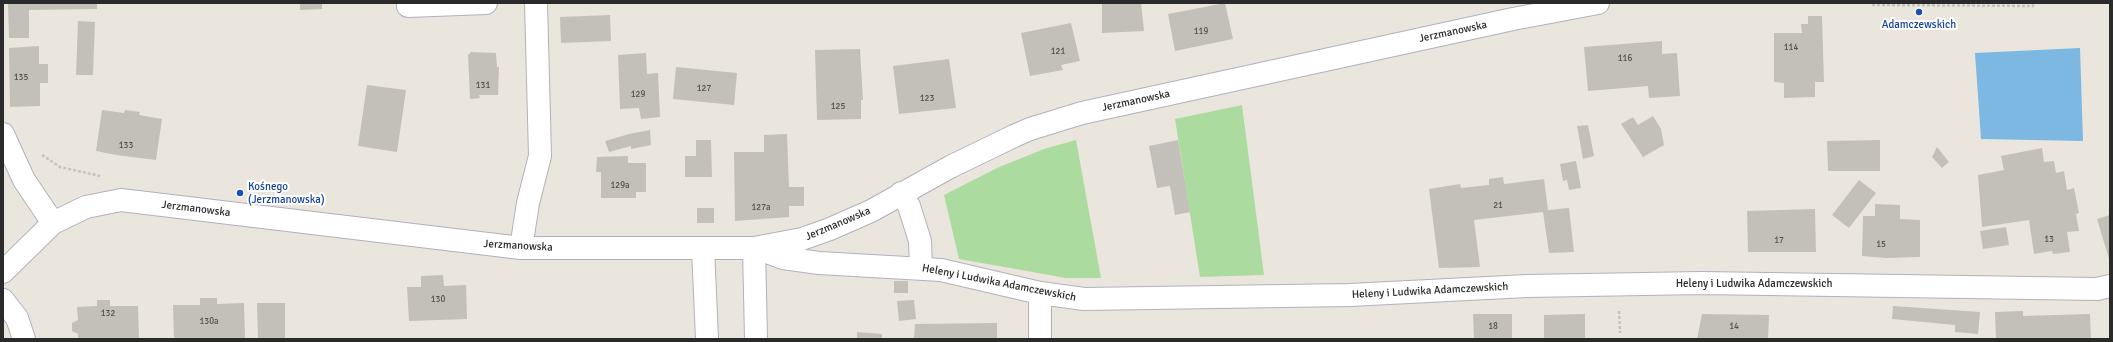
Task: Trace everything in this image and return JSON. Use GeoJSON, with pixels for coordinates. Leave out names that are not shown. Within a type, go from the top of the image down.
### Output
{"type":"FeatureCollection","features":[{"type":"Feature","properties":{"kind":"street"},"geometry":{"type":"LineString","coordinates":[[408,6],[486,3]]}},
{"type":"Feature","properties":{"kind":"street"},"geometry":{"type":"LineString","coordinates":[[521,248],[528,203],[540,156],[536,3]]}},
{"type":"Feature","properties":{"kind":"street","name":"Jerzmanowska"},"geometry":{"type":"LineString","coordinates":[[3,272],[53,223],[86,207],[121,200],[521,248],[754,248],[802,239],[830,229],[871,211],[901,193],[1014,136],[1030,129],[1082,113],[1513,19],[1598,3]]}},
{"type":"Feature","properties":{"kind":"street"},"geometry":{"type":"LineString","coordinates":[[3,134],[24,180],[53,223]]}},
{"type":"Feature","properties":{"kind":"street"},"geometry":{"type":"LineString","coordinates":[[901,193],[908,206],[931,269]]}},
{"type":"Feature","properties":{"kind":"street"},"geometry":{"type":"LineString","coordinates":[[703,248],[707,339]]}},
{"type":"Feature","properties":{"kind":"street"},"geometry":{"type":"LineString","coordinates":[[754,248],[756,339]]}},
{"type":"Feature","properties":{"kind":"street","name":"Heleny i Ludwika Adamczewskich"},"geometry":{"type":"LineString","coordinates":[[754,248],[791,259],[819,263],[931,269],[1040,293],[1084,299],[1350,295],[1527,286],[1702,283],[2097,289],[2110,286]]}},
{"type":"Feature","properties":{"kind":"street"},"geometry":{"type":"LineString","coordinates":[[1040,293],[1040,339]]}},
{"type":"Feature","properties":{"kind":"street"},"geometry":{"type":"LineString","coordinates":[[3,300],[17,318],[24,339]]}},
{"type":"Feature","properties":{"kind":"path"},"geometry":{"type":"LineString","coordinates":[[1872,5],[2033,6],[2033,3]]}},
{"type":"Feature","properties":{"kind":"path"},"geometry":{"type":"LineString","coordinates":[[13,158],[29,146],[60,167],[105,177]]}},
{"type":"Feature","properties":{"kind":"green space"},"geometry":{"type":"Polygon","coordinates":[[[1242,105],[1264,275],[1200,277],[1175,119],[1242,105]]]}},
{"type":"Feature","properties":{"kind":"green space"},"geometry":{"type":"Polygon","coordinates":[[[1076,140],[1101,278],[1066,278],[959,259],[944,195],[997,168],[1044,149],[1076,140]]]}},
{"type":"Feature","properties":{"kind":"water"},"geometry":{"type":"Polygon","coordinates":[[[2080,48],[2083,141],[1981,139],[1975,53],[2080,48]]]}},
{"type":"Feature","properties":{"kind":"building"},"geometry":{"type":"Polygon","coordinates":[[[8,3],[97,3],[97,9],[29,10],[29,38],[9,38],[8,3]]]}},
{"type":"Feature","properties":{"kind":"building"},"geometry":{"type":"Polygon","coordinates":[[[300,3],[322,3],[322,9],[300,10],[300,3]]]}},
{"type":"Feature","properties":{"kind":"building"},"geometry":{"type":"Polygon","coordinates":[[[1102,3],[1141,3],[1144,31],[1102,33],[1102,3]]]}},
{"type":"Feature","properties":{"kind":"building"},"geometry":{"type":"Polygon","coordinates":[[[1225,3],[1233,39],[1175,51],[1168,14],[1225,3]]]}},
{"type":"Feature","properties":{"kind":"building"},"geometry":{"type":"Polygon","coordinates":[[[610,15],[611,41],[561,43],[560,17],[610,15]]]}},
{"type":"Feature","properties":{"kind":"building"},"geometry":{"type":"Polygon","coordinates":[[[1808,16],[1822,16],[1824,82],[1815,82],[1815,97],[1784,98],[1784,83],[1774,82],[1774,33],[1802,33],[1801,24],[1808,24],[1808,16]]]}},
{"type":"Feature","properties":{"kind":"building"},"geometry":{"type":"Polygon","coordinates":[[[78,21],[95,22],[93,75],[76,75],[78,21]]]}},
{"type":"Feature","properties":{"kind":"building"},"geometry":{"type":"Polygon","coordinates":[[[1071,23],[1080,61],[1061,65],[1063,70],[1030,76],[1021,33],[1071,23]]]}},
{"type":"Feature","properties":{"kind":"building"},"geometry":{"type":"Polygon","coordinates":[[[1662,41],[1662,54],[1677,53],[1680,96],[1649,98],[1648,86],[1588,91],[1584,47],[1662,41]]]}},
{"type":"Feature","properties":{"kind":"building"},"geometry":{"type":"Polygon","coordinates":[[[39,46],[39,64],[48,64],[48,83],[40,83],[40,106],[10,107],[9,48],[39,46]]]}},
{"type":"Feature","properties":{"kind":"building"},"geometry":{"type":"Polygon","coordinates":[[[860,49],[863,100],[861,100],[861,119],[817,120],[815,50],[860,49]]]}},
{"type":"Feature","properties":{"kind":"building"},"geometry":{"type":"Polygon","coordinates":[[[470,52],[496,53],[497,67],[499,67],[498,95],[479,95],[480,98],[470,99],[468,54],[470,54],[470,52]]]}},
{"type":"Feature","properties":{"kind":"building"},"geometry":{"type":"Polygon","coordinates":[[[646,53],[647,74],[658,73],[660,117],[641,119],[639,108],[620,109],[618,55],[646,53]]]}},
{"type":"Feature","properties":{"kind":"building"},"geometry":{"type":"Polygon","coordinates":[[[949,59],[956,108],[899,114],[893,66],[949,59]]]}},
{"type":"Feature","properties":{"kind":"building"},"geometry":{"type":"Polygon","coordinates":[[[676,67],[737,73],[734,105],[673,99],[676,67]]]}},
{"type":"Feature","properties":{"kind":"building"},"geometry":{"type":"Polygon","coordinates":[[[367,85],[406,90],[397,152],[358,146],[367,85]]]}},
{"type":"Feature","properties":{"kind":"building"},"geometry":{"type":"Polygon","coordinates":[[[102,110],[124,113],[125,110],[140,112],[139,115],[162,119],[156,160],[96,151],[102,110]]]}},
{"type":"Feature","properties":{"kind":"building"},"geometry":{"type":"Polygon","coordinates":[[[1653,116],[1661,129],[1664,145],[1643,157],[1621,124],[1633,117],[1638,125],[1653,116]]]}},
{"type":"Feature","properties":{"kind":"building"},"geometry":{"type":"Polygon","coordinates":[[[1588,125],[1594,156],[1583,159],[1577,126],[1588,125]]]}},
{"type":"Feature","properties":{"kind":"building"},"geometry":{"type":"Polygon","coordinates":[[[650,130],[651,145],[631,149],[631,146],[609,152],[605,141],[650,130]]]}},
{"type":"Feature","properties":{"kind":"building"},"geometry":{"type":"Polygon","coordinates":[[[787,134],[789,187],[804,187],[804,206],[789,206],[789,217],[735,221],[734,152],[764,152],[764,135],[787,134]]]}},
{"type":"Feature","properties":{"kind":"building"},"geometry":{"type":"Polygon","coordinates":[[[696,140],[711,140],[712,177],[685,177],[685,156],[696,156],[696,140]]]}},
{"type":"Feature","properties":{"kind":"building"},"geometry":{"type":"Polygon","coordinates":[[[1178,140],[1190,212],[1175,215],[1170,186],[1157,188],[1149,146],[1178,140]]]}},
{"type":"Feature","properties":{"kind":"building"},"geometry":{"type":"Polygon","coordinates":[[[1880,140],[1880,171],[1828,171],[1827,141],[1880,140]]]}},
{"type":"Feature","properties":{"kind":"building"},"geometry":{"type":"Polygon","coordinates":[[[1937,147],[1949,162],[1942,168],[1932,157],[1937,147]]]}},
{"type":"Feature","properties":{"kind":"building"},"geometry":{"type":"Polygon","coordinates":[[[2042,148],[2044,162],[2054,161],[2056,173],[2064,171],[2067,190],[2074,188],[2079,213],[2076,214],[2079,231],[2067,232],[2070,252],[2053,254],[2052,251],[2034,254],[2029,220],[1982,227],[1978,175],[2004,170],[2001,156],[2042,148]]]}},
{"type":"Feature","properties":{"kind":"building"},"geometry":{"type":"Polygon","coordinates":[[[628,156],[628,163],[646,163],[646,192],[636,192],[636,198],[601,198],[601,172],[596,172],[597,157],[628,156]]]}},
{"type":"Feature","properties":{"kind":"building"},"geometry":{"type":"Polygon","coordinates":[[[1576,161],[1581,188],[1569,190],[1567,180],[1563,181],[1560,164],[1576,161]]]}},
{"type":"Feature","properties":{"kind":"building"},"geometry":{"type":"Polygon","coordinates":[[[1503,177],[1504,184],[1544,179],[1548,210],[1569,208],[1574,252],[1549,253],[1543,212],[1474,220],[1480,267],[1439,268],[1429,189],[1460,184],[1461,188],[1489,185],[1489,179],[1503,177]]]}},
{"type":"Feature","properties":{"kind":"building"},"geometry":{"type":"Polygon","coordinates":[[[1859,180],[1876,193],[1849,228],[1832,215],[1859,180]]]}},
{"type":"Feature","properties":{"kind":"building"},"geometry":{"type":"Polygon","coordinates":[[[1875,204],[1900,205],[1900,219],[1920,220],[1920,257],[1886,258],[1862,256],[1863,216],[1875,216],[1875,204]]]}},
{"type":"Feature","properties":{"kind":"building"},"geometry":{"type":"Polygon","coordinates":[[[697,208],[714,208],[714,223],[697,223],[697,208]]]}},
{"type":"Feature","properties":{"kind":"building"},"geometry":{"type":"Polygon","coordinates":[[[1815,209],[1816,252],[1748,252],[1747,211],[1815,209]]]}},
{"type":"Feature","properties":{"kind":"building"},"geometry":{"type":"Polygon","coordinates":[[[2110,215],[2110,262],[2097,219],[2110,215]]]}},
{"type":"Feature","properties":{"kind":"building"},"geometry":{"type":"Polygon","coordinates":[[[2006,227],[2009,245],[1983,249],[1980,231],[2006,227]]]}},
{"type":"Feature","properties":{"kind":"building"},"geometry":{"type":"Polygon","coordinates":[[[443,275],[444,286],[466,285],[467,319],[409,321],[407,287],[421,287],[421,276],[443,275]]]}},
{"type":"Feature","properties":{"kind":"building"},"geometry":{"type":"Polygon","coordinates":[[[894,281],[908,281],[908,293],[894,293],[894,281]]]}},
{"type":"Feature","properties":{"kind":"building"},"geometry":{"type":"Polygon","coordinates":[[[200,298],[217,298],[217,304],[244,303],[245,339],[174,339],[173,305],[200,305],[200,298]]]}},
{"type":"Feature","properties":{"kind":"building"},"geometry":{"type":"Polygon","coordinates":[[[97,300],[110,300],[110,306],[138,306],[139,339],[78,339],[78,334],[72,331],[72,323],[78,320],[77,307],[97,306],[97,300]]]}},
{"type":"Feature","properties":{"kind":"building"},"geometry":{"type":"Polygon","coordinates":[[[914,300],[916,319],[899,321],[897,301],[914,300]]]}},
{"type":"Feature","properties":{"kind":"building"},"geometry":{"type":"Polygon","coordinates":[[[257,303],[285,303],[285,339],[258,339],[257,303]]]}},
{"type":"Feature","properties":{"kind":"building"},"geometry":{"type":"Polygon","coordinates":[[[1893,306],[1980,312],[1978,334],[1955,332],[1955,325],[1892,319],[1893,306]]]}},
{"type":"Feature","properties":{"kind":"building"},"geometry":{"type":"Polygon","coordinates":[[[2023,311],[2023,316],[2090,314],[2091,339],[1996,339],[1995,312],[2023,311]]]}},
{"type":"Feature","properties":{"kind":"building"},"geometry":{"type":"Polygon","coordinates":[[[1473,314],[1512,314],[1512,339],[1474,339],[1473,314]]]}},
{"type":"Feature","properties":{"kind":"building"},"geometry":{"type":"Polygon","coordinates":[[[1585,314],[1585,339],[1544,339],[1544,315],[1585,314]]]}},
{"type":"Feature","properties":{"kind":"building"},"geometry":{"type":"Polygon","coordinates":[[[1702,314],[1769,315],[1768,339],[1697,339],[1702,314]]]}},
{"type":"Feature","properties":{"kind":"building"},"geometry":{"type":"Polygon","coordinates":[[[997,323],[997,339],[914,339],[915,324],[997,323]]]}},
{"type":"Feature","properties":{"kind":"building"},"geometry":{"type":"Polygon","coordinates":[[[857,332],[882,334],[882,339],[857,339],[857,332]]]}},
{"type":"Feature","properties":{"kind":"place","name":"Adamczewskich"},"geometry":{"type":"Point","coordinates":[1919,12]}},
{"type":"Feature","properties":{"kind":"place","name":"Kośnego (Jerzmanowska)"},"geometry":{"type":"Point","coordinates":[240,193]}}]}
